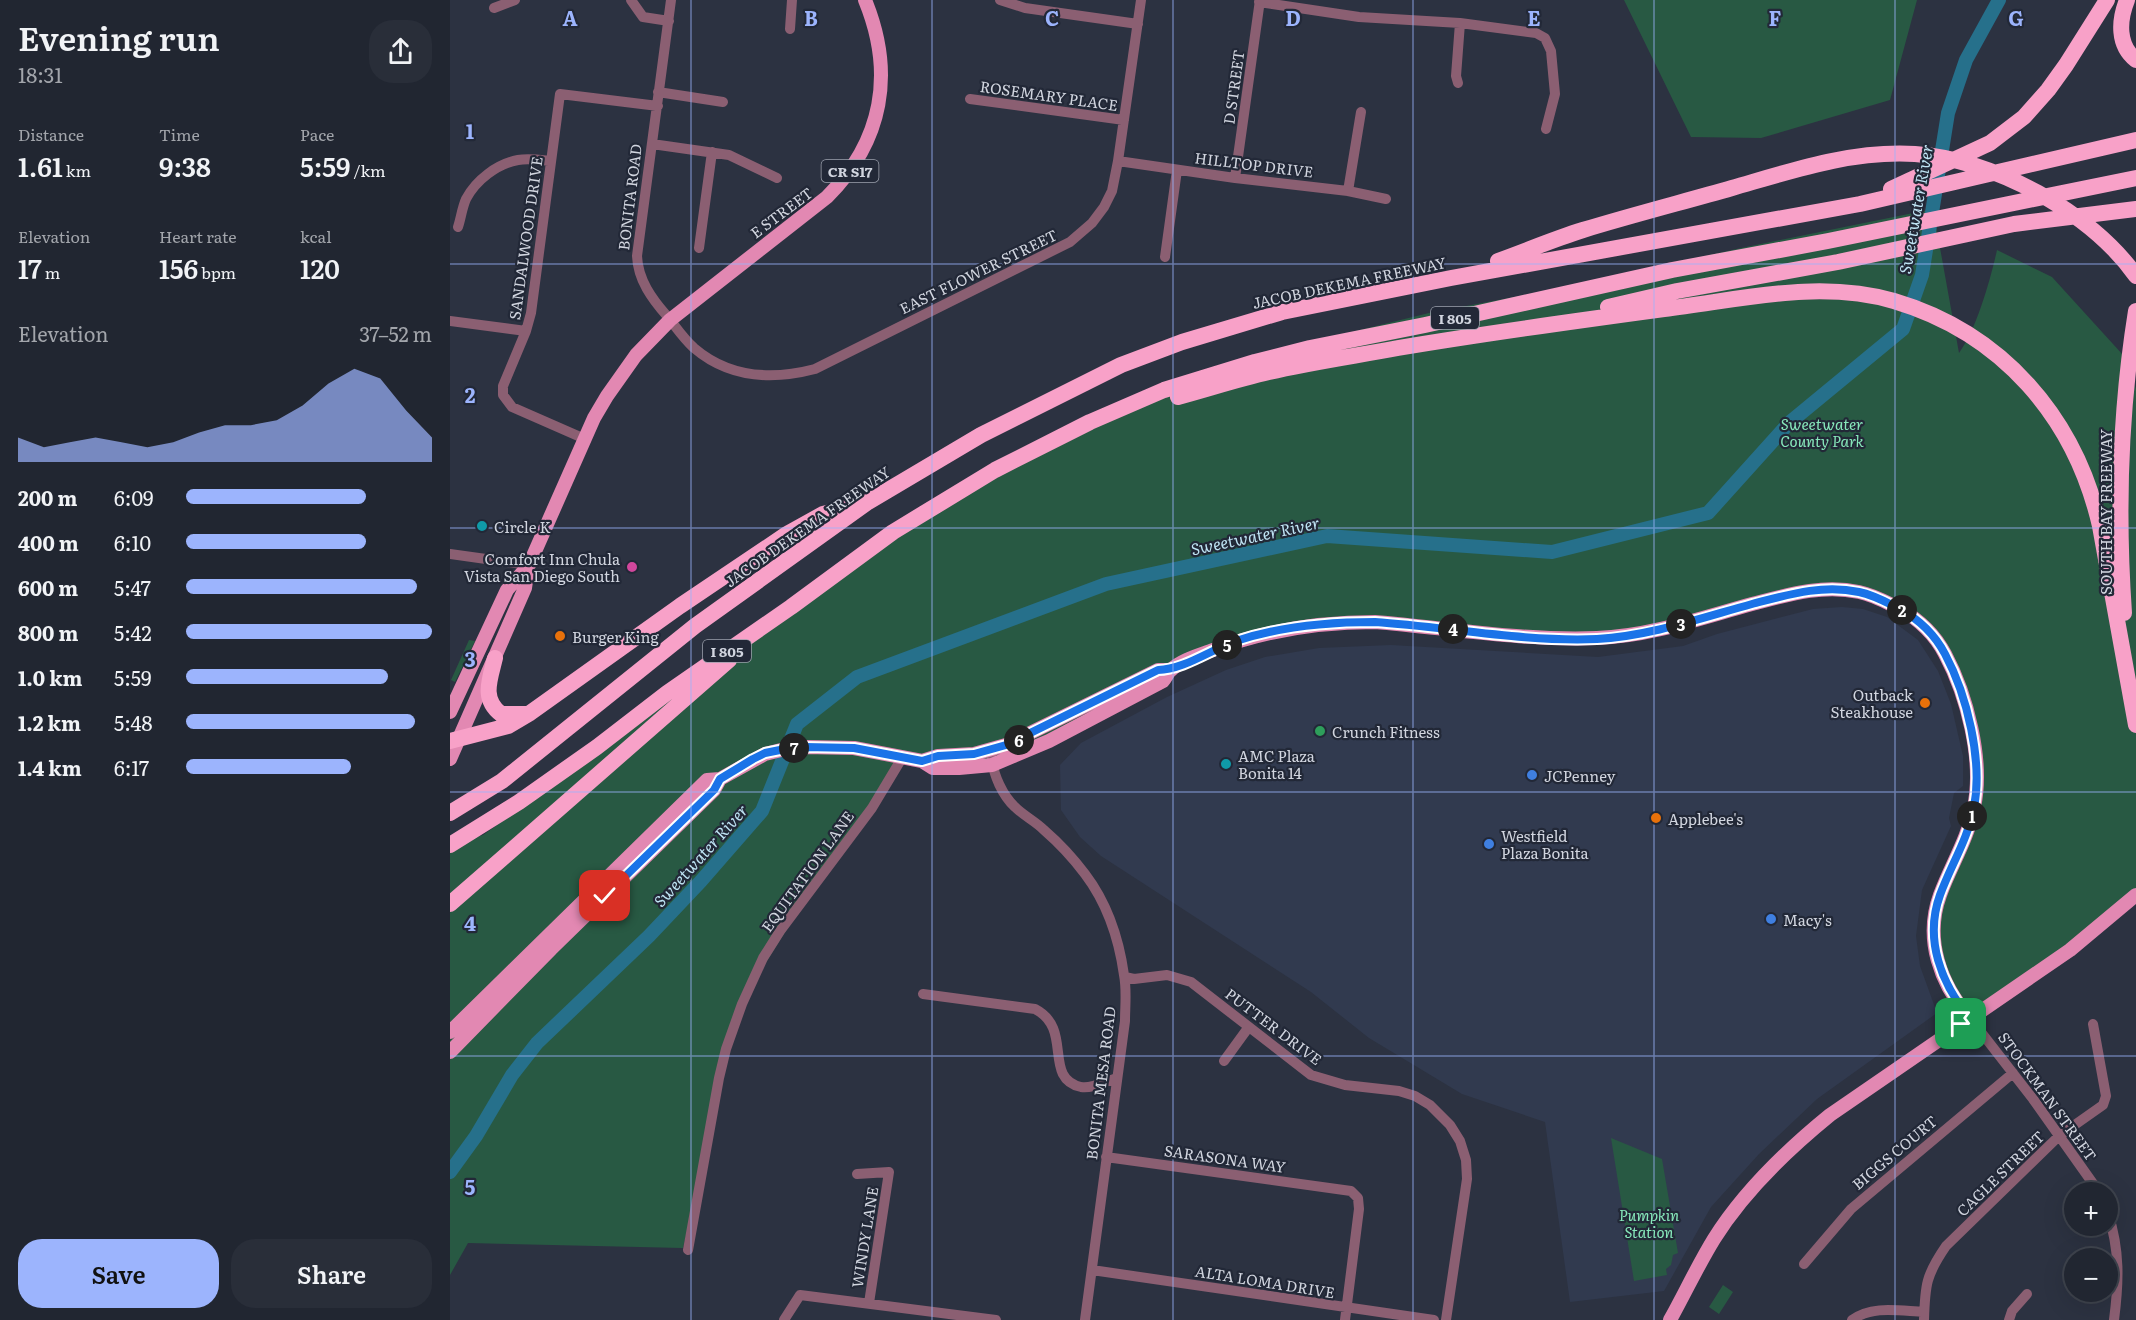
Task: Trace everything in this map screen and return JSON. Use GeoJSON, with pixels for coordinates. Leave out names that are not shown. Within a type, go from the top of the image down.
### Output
{"type":"FeatureCollection","features":[{"type":"Feature","properties":{"kind":"highway"},"geometry":{"type":"LineString","coordinates":[[1860,204],[1990,143],[2024,117],[2066,65],[2107,0]]}},
{"type":"Feature","properties":{"kind":"highway"},"geometry":{"type":"LineString","coordinates":[[2127,0],[2120,24],[2124,43],[2136,60]]}},
{"type":"Feature","properties":{"kind":"highway","name":"JACOB DEKEMA FREEWAY"},"geometry":{"type":"LineString","coordinates":[[450,813],[502,781],[695,626],[868,502],[981,435],[1122,365],[1182,342],[1282,312],[1451,278],[1860,204],[2136,140]]}},
{"type":"Feature","properties":{"kind":"highway"},"geometry":{"type":"LineString","coordinates":[[1451,278],[1582,230],[1802,168],[1855,157],[1890,154],[1935,156],[1960,162],[1997,174],[2037,193],[2097,234],[2125,260],[2136,276]]}},
{"type":"Feature","properties":{"kind":"highway","name":"I 805"},"geometry":{"type":"LineString","coordinates":[[450,845],[519,802],[597,747],[667,693],[791,607],[893,532],[995,470],[1090,422],[1164,390],[1277,356],[1672,270],[1828,241],[2136,178]]}},
{"type":"Feature","properties":{"kind":"highway"},"geometry":{"type":"LineString","coordinates":[[2079,190],[2136,190]]}},
{"type":"Feature","properties":{"kind":"highway"},"geometry":{"type":"LineString","coordinates":[[1522,327],[1677,291],[1838,262],[2014,224],[2136,209]]}},
{"type":"Feature","properties":{"kind":"highway"},"geometry":{"type":"LineString","coordinates":[[1090,422],[1294,367],[1522,327],[1676,308],[1756,295],[1827,291],[1873,297],[1915,308],[1944,320],[2008,363],[2042,400],[2077,455],[2100,526],[2136,725]]}},
{"type":"Feature","properties":{"kind":"highway","name":"SOUTH BAY FREEWAY"},"geometry":{"type":"LineString","coordinates":[[2136,311],[2129,354],[2122,445],[2121,547],[2125,621],[2136,713]]}},
{"type":"Feature","properties":{"kind":"highway"},"geometry":{"type":"LineString","coordinates":[[455,740],[508,726],[787,534],[823,514],[868,502]]}},
{"type":"Feature","properties":{"kind":"highway"},"geometry":{"type":"LineString","coordinates":[[450,904],[791,607]]}},
{"type":"Feature","properties":{"kind":"highway"},"geometry":{"type":"LineString","coordinates":[[495,658],[488,690],[490,703],[501,714],[530,713]]}},
{"type":"Feature","properties":{"kind":"main road","name":"E STREET"},"geometry":{"type":"LineString","coordinates":[[670,320],[827,197],[846,177],[861,154],[876,116],[882,78],[879,40],[865,0]]}},
{"type":"Feature","properties":{"kind":"main road","name":"CR S17"},"geometry":{"type":"LineString","coordinates":[[450,759],[455,740],[495,658],[525,588],[529,565],[585,439],[607,396],[631,363],[670,320]]}},
{"type":"Feature","properties":{"kind":"main road","name":"CR S17"},"geometry":{"type":"LineString","coordinates":[[450,712],[507,590],[529,565]]}},
{"type":"Feature","properties":{"kind":"main road"},"geometry":{"type":"LineString","coordinates":[[922,761],[938,756],[974,754],[1006,745],[1158,670],[1171,670],[1236,641],[1294,626],[1375,622],[1552,639],[1598,639],[1662,629],[1804,590],[1836,589],[1859,592],[1878,598],[1911,615],[1925,628],[1945,653],[1969,720],[1978,774],[1974,808],[1962,848],[1940,896],[1934,932],[1940,972],[1949,991],[1970,1018]]}},
{"type":"Feature","properties":{"kind":"main road"},"geometry":{"type":"LineString","coordinates":[[450,1032],[707,780],[720,779],[759,756],[785,749],[805,747],[854,748],[922,761],[933,768],[992,765],[1048,741],[1163,681],[1171,670]]}},
{"type":"Feature","properties":{"kind":"main road"},"geometry":{"type":"LineString","coordinates":[[450,1052],[559,941],[714,790],[720,779]]}},
{"type":"Feature","properties":{"kind":"main road"},"geometry":{"type":"LineString","coordinates":[[1670,1320],[1713,1240],[1764,1175],[1830,1115],[2070,950],[2134,898]]}},
{"type":"Feature","properties":{"kind":"street"},"geometry":{"type":"LineString","coordinates":[[494,8],[514,0]]}},
{"type":"Feature","properties":{"kind":"street"},"geometry":{"type":"LineString","coordinates":[[631,0],[643,16],[669,21]]}},
{"type":"Feature","properties":{"kind":"street","name":"BONITA ROAD"},"geometry":{"type":"LineString","coordinates":[[670,320],[651,297],[638,269],[637,256],[671,0]]}},
{"type":"Feature","properties":{"kind":"street"},"geometry":{"type":"LineString","coordinates":[[790,29],[792,0]]}},
{"type":"Feature","properties":{"kind":"street"},"geometry":{"type":"LineString","coordinates":[[1000,0],[1025,8],[1138,24]]}},
{"type":"Feature","properties":{"kind":"street","name":"EAST FLOWER STREET"},"geometry":{"type":"LineString","coordinates":[[670,320],[679,333],[695,348],[718,364],[761,376],[793,375],[815,369],[1070,242],[1085,230],[1104,207],[1112,190],[1141,0]]}},
{"type":"Feature","properties":{"kind":"street"},"geometry":{"type":"LineString","coordinates":[[1259,1],[1359,17],[1460,23],[1536,33],[1545,38],[1551,51],[1555,94],[1546,129]]}},
{"type":"Feature","properties":{"kind":"street","name":"D STREET"},"geometry":{"type":"LineString","coordinates":[[1235,178],[1259,1]]}},
{"type":"Feature","properties":{"kind":"street"},"geometry":{"type":"LineString","coordinates":[[1458,83],[1456,76],[1460,23]]}},
{"type":"Feature","properties":{"kind":"street"},"geometry":{"type":"LineString","coordinates":[[658,92],[723,102]]}},
{"type":"Feature","properties":{"kind":"street","name":"SANDALWOOD DRIVE"},"geometry":{"type":"LineString","coordinates":[[585,439],[512,407],[502,395],[503,386],[531,313],[560,93],[658,106]]}},
{"type":"Feature","properties":{"kind":"street","name":"ROSEMARY PLACE"},"geometry":{"type":"LineString","coordinates":[[970,99],[1124,120]]}},
{"type":"Feature","properties":{"kind":"street"},"geometry":{"type":"LineString","coordinates":[[1348,191],[1361,112]]}},
{"type":"Feature","properties":{"kind":"street"},"geometry":{"type":"LineString","coordinates":[[652,144],[729,155],[777,178]]}},
{"type":"Feature","properties":{"kind":"street"},"geometry":{"type":"LineString","coordinates":[[699,248],[712,152]]}},
{"type":"Feature","properties":{"kind":"street"},"geometry":{"type":"LineString","coordinates":[[458,227],[466,200],[477,184],[490,172],[501,165],[521,159],[551,161]]}},
{"type":"Feature","properties":{"kind":"street","name":"HILLTOP DRIVE"},"geometry":{"type":"LineString","coordinates":[[1118,161],[1348,191],[1386,199]]}},
{"type":"Feature","properties":{"kind":"street"},"geometry":{"type":"LineString","coordinates":[[1165,257],[1177,170]]}},
{"type":"Feature","properties":{"kind":"street"},"geometry":{"type":"LineString","coordinates":[[450,321],[526,331]]}},
{"type":"Feature","properties":{"kind":"street"},"geometry":{"type":"LineString","coordinates":[[450,554],[529,565]]}},
{"type":"Feature","properties":{"kind":"street","name":"BONITA MESA ROAD"},"geometry":{"type":"LineString","coordinates":[[991,749],[992,765],[1007,798],[1066,852],[1086,875],[1101,900],[1117,939],[1125,977],[1125,1021],[1084,1320]]}},
{"type":"Feature","properties":{"kind":"street","name":"EQUITATION LANE"},"geometry":{"type":"LineString","coordinates":[[688,1250],[722,1066],[742,1004],[763,958],[780,931],[872,808],[902,758]]}},
{"type":"Feature","properties":{"kind":"street","name":"PUTTER DRIVE"},"geometry":{"type":"LineString","coordinates":[[1125,977],[1134,979],[1161,975],[1183,979],[1206,992],[1248,1028],[1311,1075],[1345,1085],[1407,1093],[1430,1105],[1450,1125],[1463,1150],[1467,1179],[1446,1320]]}},
{"type":"Feature","properties":{"kind":"street"},"geometry":{"type":"LineString","coordinates":[[923,994],[1035,1009],[1043,1014],[1053,1026],[1057,1035],[1058,1064],[1072,1083],[1082,1087],[1092,1086],[1117,1078]]}},
{"type":"Feature","properties":{"kind":"street","name":"STOCKMAN STREET"},"geometry":{"type":"LineString","coordinates":[[1970,1018],[2013,1072],[2091,1182]]}},
{"type":"Feature","properties":{"kind":"street","name":"CAGLE STREET"},"geometry":{"type":"LineString","coordinates":[[1924,1316],[1927,1279],[1932,1266],[1946,1246],[2059,1136],[2103,1105],[2106,1096],[2093,1024]]}},
{"type":"Feature","properties":{"kind":"street"},"geometry":{"type":"LineString","coordinates":[[1224,1061],[1248,1028]]}},
{"type":"Feature","properties":{"kind":"street","name":"BIGGS COURT"},"geometry":{"type":"LineString","coordinates":[[1804,1264],[1851,1209],[2013,1072]]}},
{"type":"Feature","properties":{"kind":"street","name":"SARASONA WAY"},"geometry":{"type":"LineString","coordinates":[[1106,1157],[1351,1191],[1358,1198],[1359,1209],[1346,1308]]}},
{"type":"Feature","properties":{"kind":"street","name":"WINDY LANE"},"geometry":{"type":"LineString","coordinates":[[857,1174],[889,1172],[869,1303]]}},
{"type":"Feature","properties":{"kind":"street"},"geometry":{"type":"LineString","coordinates":[[2114,1236],[2119,1267],[2114,1320]]}},
{"type":"Feature","properties":{"kind":"street","name":"ALTA LOMA DRIVE"},"geometry":{"type":"LineString","coordinates":[[1092,1270],[1434,1320]]}},
{"type":"Feature","properties":{"kind":"street"},"geometry":{"type":"LineString","coordinates":[[2009,1320],[2012,1311],[2027,1294]]}},
{"type":"Feature","properties":{"kind":"street"},"geometry":{"type":"LineString","coordinates":[[784,1320],[800,1295],[996,1320]]}},
{"type":"Feature","properties":{"kind":"street"},"geometry":{"type":"LineString","coordinates":[[1345,1320],[1346,1308]]}},
{"type":"Feature","properties":{"kind":"street"},"geometry":{"type":"LineString","coordinates":[[1852,1320],[1868,1311],[1884,1310],[1924,1316]]}},
{"type":"Feature","properties":{"kind":"shaded area"},"geometry":{"type":"Polygon","coordinates":[[[1842,607],[1863,609],[1887,617],[1918,640],[1938,671],[1951,704],[1963,756],[1963,786],[1954,793],[1949,818],[1951,826],[1922,890],[1916,936],[1920,966],[1937,1013],[1817,1099],[1759,1154],[1711,1207],[1664,1291],[1570,1302],[1545,1122],[1462,1094],[1369,1038],[1311,992],[1101,856],[1080,837],[1061,810],[1060,765],[1081,743],[1167,697],[1226,670],[1265,657],[1319,648],[1391,645],[1598,657],[1683,646],[1717,634],[1813,609],[1842,607]]]}},
{"type":"Feature","properties":{"kind":"green space"},"geometry":{"type":"Polygon","coordinates":[[[1624,0],[1917,0],[1890,100],[1761,138],[1691,137],[1624,0]]]}},
{"type":"Feature","properties":{"kind":"green space","name":"Sweetwater County Park"},"geometry":{"type":"Polygon","coordinates":[[[1933,209],[1959,353],[1977,318],[1997,250],[2052,277],[2123,355],[2136,389],[2136,895],[1970,1018],[1936,955],[1945,883],[1978,774],[1952,667],[1913,618],[1843,590],[1612,637],[1381,622],[1243,639],[1024,747],[990,761],[898,757],[872,808],[811,891],[740,1004],[683,1248],[468,1243],[450,1275],[450,845],[483,835],[600,753],[670,697],[995,469],[1258,355],[1429,313],[1562,288],[1741,248],[1933,209]]]}},
{"type":"Feature","properties":{"kind":"green space"},"geometry":{"type":"Polygon","coordinates":[[[469,640],[475,641],[455,682],[451,680],[469,640]]]}},
{"type":"Feature","properties":{"kind":"green space","name":"Pumpkin Station"},"geometry":{"type":"Polygon","coordinates":[[[1611,1138],[1662,1159],[1678,1253],[1673,1255],[1671,1265],[1666,1269],[1667,1275],[1634,1281],[1611,1138]]]}},
{"type":"Feature","properties":{"kind":"green space"},"geometry":{"type":"Polygon","coordinates":[[[1723,1285],[1733,1292],[1719,1314],[1709,1307],[1723,1285]]]}},
{"type":"Feature","properties":{"kind":"waterway","name":"Sweetwater River"},"geometry":{"type":"LineString","coordinates":[[450,1172],[476,1136],[512,1075],[537,1043],[649,936],[762,811],[797,724],[857,677],[1106,584],[1327,536],[1552,552],[1708,513],[1789,423],[1903,329],[1922,275],[1948,113],[1966,60],[1999,0]]}},
{"type":"Feature","properties":{"kind":"place","name":"Circle K"},"geometry":{"type":"Point","coordinates":[482,526]}},
{"type":"Feature","properties":{"kind":"place","name":"Comfort Inn Chula Vista San Diego South"},"geometry":{"type":"Point","coordinates":[632,567]}},
{"type":"Feature","properties":{"kind":"place","name":"Burger King"},"geometry":{"type":"Point","coordinates":[560,636]}},
{"type":"Feature","properties":{"kind":"place","name":"Outback Steakhouse"},"geometry":{"type":"Point","coordinates":[1925,703]}},
{"type":"Feature","properties":{"kind":"place","name":"Crunch Fitness"},"geometry":{"type":"Point","coordinates":[1320,731]}},
{"type":"Feature","properties":{"kind":"place","name":"AMC Plaza Bonita 14"},"geometry":{"type":"Point","coordinates":[1226,764]}},
{"type":"Feature","properties":{"kind":"place","name":"JCPenney"},"geometry":{"type":"Point","coordinates":[1532,775]}},
{"type":"Feature","properties":{"kind":"place","name":"Applebee's"},"geometry":{"type":"Point","coordinates":[1656,818]}},
{"type":"Feature","properties":{"kind":"place","name":"Westfield Plaza Bonita"},"geometry":{"type":"Point","coordinates":[1489,844]}},
{"type":"Feature","properties":{"kind":"place","name":"Macy's"},"geometry":{"type":"Point","coordinates":[1771,919]}},
{"type":"Feature","properties":{"kind":"route"},"geometry":{"type":"LineString","coordinates":[[605,896],[714,790],[720,779],[765,753],[805,747],[854,748],[922,761],[938,756],[957,757],[974,754],[1006,745],[1037,731],[1158,670],[1171,670],[1182,663],[1236,641],[1294,626],[1375,622],[1552,639],[1598,639],[1662,629],[1804,590],[1836,589],[1859,592],[1878,598],[1911,615],[1925,628],[1945,653],[1969,720],[1978,774],[1974,808],[1962,848],[1940,896],[1934,932],[1940,972],[1949,991],[1970,1018],[1961,1024]]}}]}
